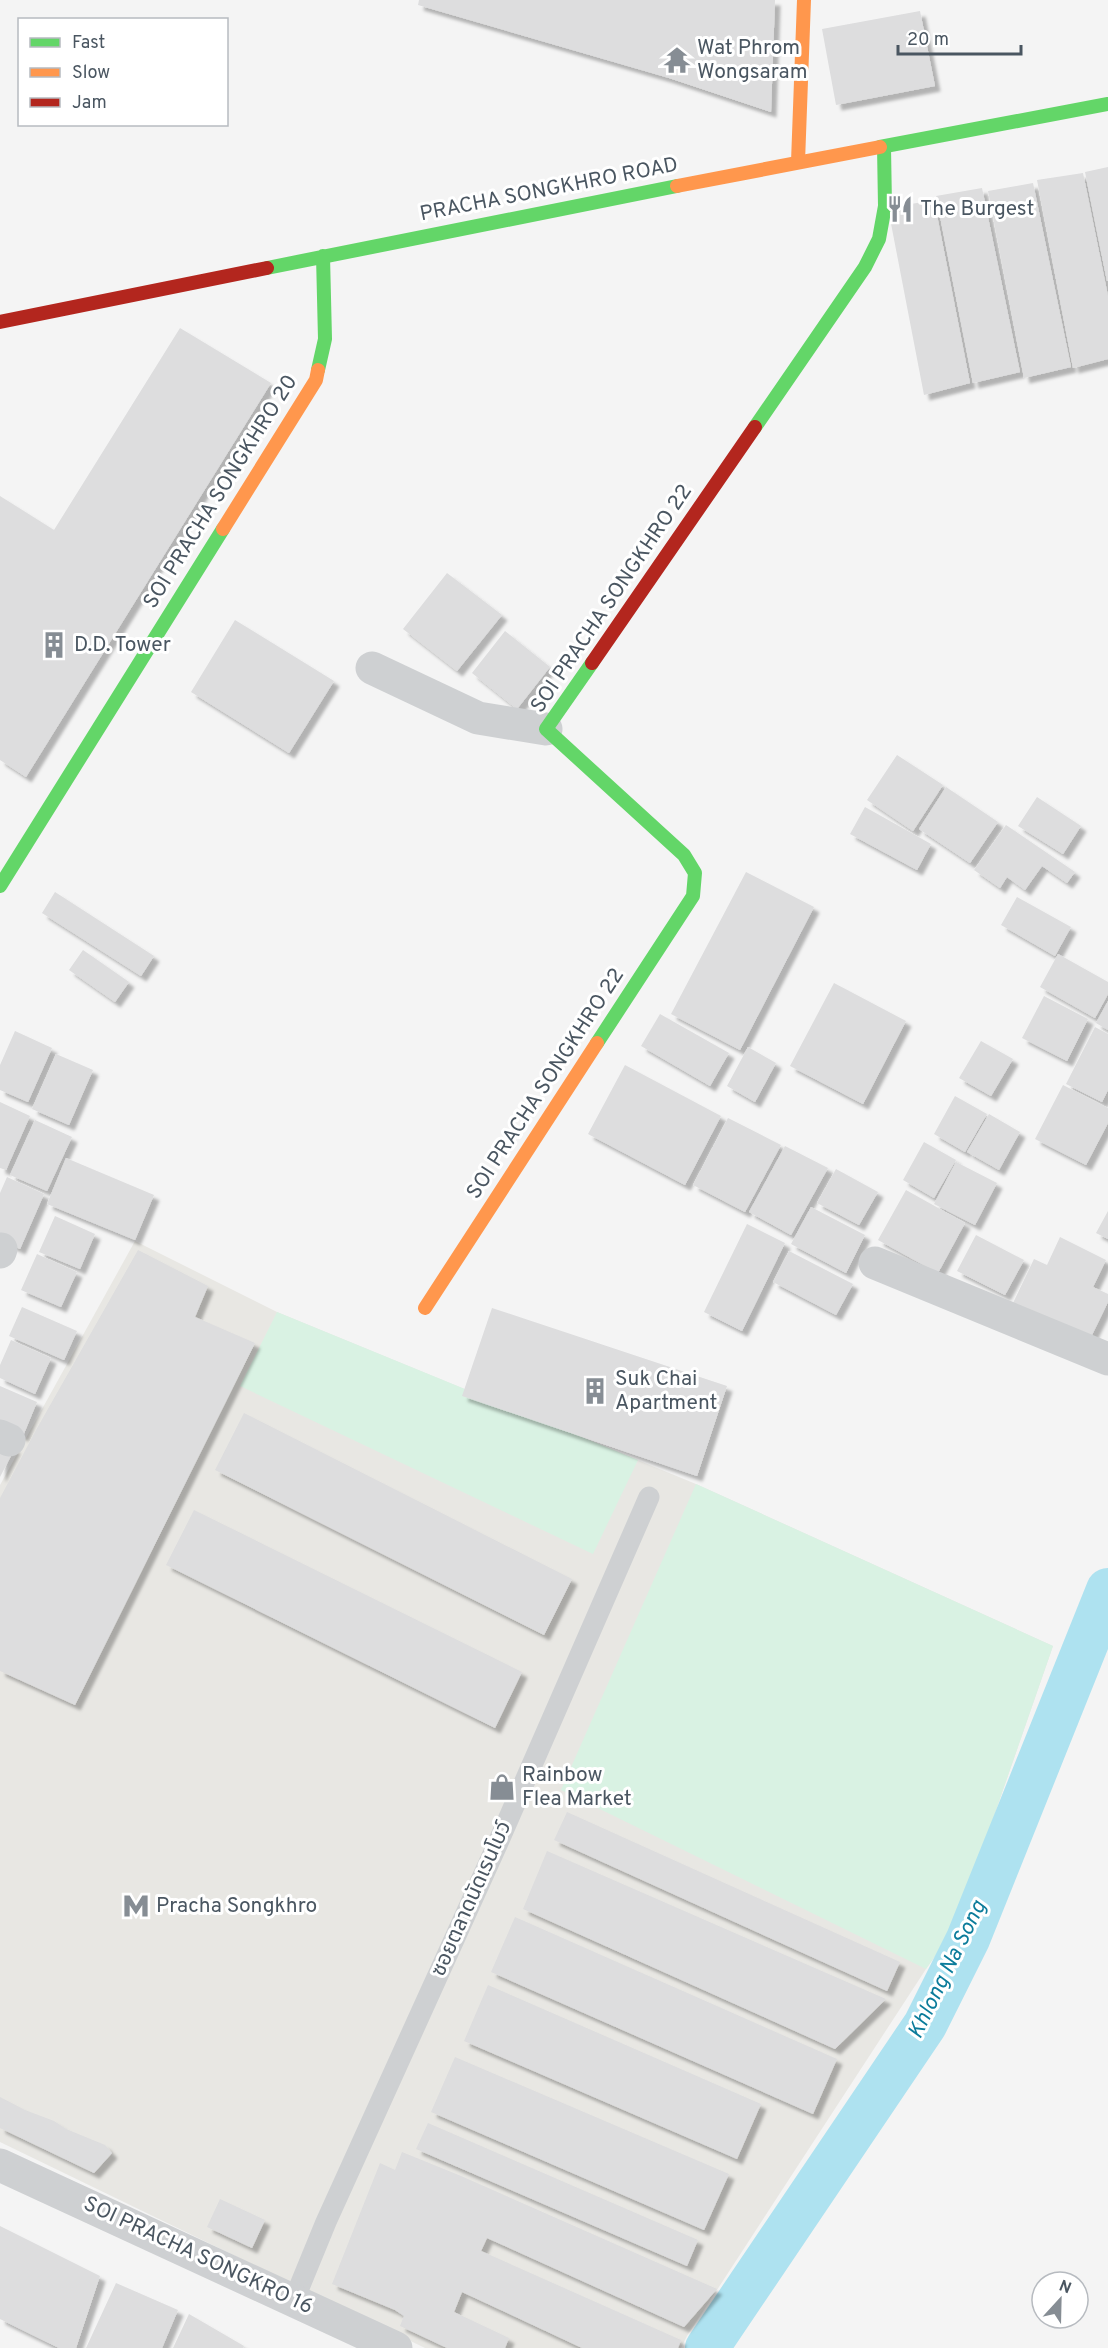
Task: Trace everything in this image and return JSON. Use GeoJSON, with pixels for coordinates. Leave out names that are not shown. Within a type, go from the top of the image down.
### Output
{"type":"FeatureCollection","features":[{"type":"Feature","properties":{"kind":"street"},"geometry":{"type":"LineString","coordinates":[[798,162],[804,0]]}},
{"type":"Feature","properties":{"kind":"street","name":"PRACHA SONGKHRO ROAD"},"geometry":{"type":"LineString","coordinates":[[0,322],[798,162],[1108,104]]}},
{"type":"Feature","properties":{"kind":"street","name":"SOI PRACHA SONGKHRO 22"},"geometry":{"type":"LineString","coordinates":[[425,1308],[693,896],[694,873],[684,855],[546,729],[865,267],[879,238],[885,206],[884,147]]}},
{"type":"Feature","properties":{"kind":"street","name":"SOI PRACHA SONGKHRO 20"},"geometry":{"type":"LineString","coordinates":[[0,886],[316,380],[325,339],[323,256]]}},
{"type":"Feature","properties":{"kind":"street"},"geometry":{"type":"LineString","coordinates":[[372,668],[478,718],[546,729]]}},
{"type":"Feature","properties":{"kind":"street"},"geometry":{"type":"LineString","coordinates":[[875,1263],[1108,1359]]}},
{"type":"Feature","properties":{"kind":"street","name":"SOI PRACHA SONGKRO 16"},"geometry":{"type":"LineString","coordinates":[[0,2165],[396,2348]]}},
{"type":"Feature","properties":{"kind":"lane","name":"ซอยตลาดนัดเรนโบว์"},"geometry":{"type":"LineString","coordinates":[[294,2300],[326,2222],[497,1845],[649,1497]]}},
{"type":"Feature","properties":{"kind":"shaded area","name":"Rainbow Flea Market"},"geometry":{"type":"Polygon","coordinates":[[[135,1241],[277,1312],[696,1484],[1053,1646],[955,1928],[926,1969],[681,2348],[425,2348],[0,2142],[0,1485],[135,1241]]]}},
{"type":"Feature","properties":{"kind":"green space"},"geometry":{"type":"Polygon","coordinates":[[[277,1312],[638,1460],[593,1554],[240,1386],[277,1312]]]}},
{"type":"Feature","properties":{"kind":"green space"},"geometry":{"type":"Polygon","coordinates":[[[696,1484],[1053,1646],[955,1928],[926,1969],[561,1790],[696,1484]]]}},
{"type":"Feature","properties":{"kind":"building","name":"Wat Phrom Wongsaram"},"geometry":{"type":"Polygon","coordinates":[[[419,0],[775,0],[771,112],[669,78],[418,5],[419,0]]]}},
{"type":"Feature","properties":{"kind":"building"},"geometry":{"type":"Polygon","coordinates":[[[920,11],[935,86],[836,105],[822,29],[920,11]]]}},
{"type":"Feature","properties":{"kind":"building"},"geometry":{"type":"Polygon","coordinates":[[[1108,167],[1108,281],[1107,281],[1085,172],[1108,167]]]}},
{"type":"Feature","properties":{"kind":"building"},"geometry":{"type":"Polygon","coordinates":[[[1083,173],[1108,296],[1108,359],[1073,368],[1037,180],[1083,173]]]}},
{"type":"Feature","properties":{"kind":"building"},"geometry":{"type":"Polygon","coordinates":[[[1033,183],[1071,367],[1024,378],[988,191],[1033,183]]]}},
{"type":"Feature","properties":{"kind":"building"},"geometry":{"type":"Polygon","coordinates":[[[982,188],[1020,372],[973,383],[936,196],[982,188]]]}},
{"type":"Feature","properties":{"kind":"building"},"geometry":{"type":"Polygon","coordinates":[[[934,200],[970,383],[924,395],[888,208],[934,200]]]}},
{"type":"Feature","properties":{"kind":"building","name":"D.D. Tower"},"geometry":{"type":"Polygon","coordinates":[[[180,328],[271,383],[26,777],[0,760],[0,496],[54,530],[180,328]]]}},
{"type":"Feature","properties":{"kind":"building"},"geometry":{"type":"Polygon","coordinates":[[[447,573],[502,615],[457,671],[403,629],[447,573]]]}},
{"type":"Feature","properties":{"kind":"building"},"geometry":{"type":"Polygon","coordinates":[[[235,620],[334,681],[289,753],[191,692],[235,620]]]}},
{"type":"Feature","properties":{"kind":"building"},"geometry":{"type":"Polygon","coordinates":[[[505,631],[550,667],[517,709],[472,673],[505,631]]]}},
{"type":"Feature","properties":{"kind":"building"},"geometry":{"type":"Polygon","coordinates":[[[897,755],[943,785],[913,831],[867,800],[897,755]]]}},
{"type":"Feature","properties":{"kind":"building"},"geometry":{"type":"Polygon","coordinates":[[[946,787],[998,822],[970,863],[919,829],[946,787]]]}},
{"type":"Feature","properties":{"kind":"building"},"geometry":{"type":"Polygon","coordinates":[[[1037,797],[1081,826],[1063,854],[1018,826],[1037,797]]]}},
{"type":"Feature","properties":{"kind":"building"},"geometry":{"type":"Polygon","coordinates":[[[865,807],[931,844],[917,870],[850,834],[865,807]]]}},
{"type":"Feature","properties":{"kind":"building"},"geometry":{"type":"Polygon","coordinates":[[[1006,825],[1075,872],[1067,883],[1042,866],[1025,890],[1007,877],[1000,888],[974,870],[1006,825]]]}},
{"type":"Feature","properties":{"kind":"building"},"geometry":{"type":"Polygon","coordinates":[[[746,872],[814,907],[740,1050],[671,1014],[746,872]]]}},
{"type":"Feature","properties":{"kind":"building"},"geometry":{"type":"Polygon","coordinates":[[[55,892],[154,956],[141,976],[42,913],[55,892]]]}},
{"type":"Feature","properties":{"kind":"building"},"geometry":{"type":"Polygon","coordinates":[[[1017,897],[1071,927],[1055,956],[1001,925],[1017,897]]]}},
{"type":"Feature","properties":{"kind":"building"},"geometry":{"type":"Polygon","coordinates":[[[83,950],[129,982],[115,1002],[69,970],[83,950]]]}},
{"type":"Feature","properties":{"kind":"building"},"geometry":{"type":"Polygon","coordinates":[[[1058,954],[1108,982],[1108,994],[1095,1018],[1040,987],[1058,954]]]}},
{"type":"Feature","properties":{"kind":"building"},"geometry":{"type":"Polygon","coordinates":[[[834,983],[906,1021],[863,1104],[790,1066],[834,983]]]}},
{"type":"Feature","properties":{"kind":"building"},"geometry":{"type":"Polygon","coordinates":[[[1044,996],[1088,1019],[1067,1061],[1022,1038],[1044,996]]]}},
{"type":"Feature","properties":{"kind":"building"},"geometry":{"type":"Polygon","coordinates":[[[1108,1001],[1108,1030],[1096,1023],[1108,1001]]]}},
{"type":"Feature","properties":{"kind":"building"},"geometry":{"type":"Polygon","coordinates":[[[660,1014],[729,1053],[710,1086],[641,1046],[660,1014]]]}},
{"type":"Feature","properties":{"kind":"building"},"geometry":{"type":"Polygon","coordinates":[[[1095,1027],[1108,1034],[1108,1090],[1102,1102],[1066,1084],[1095,1027]]]}},
{"type":"Feature","properties":{"kind":"building"},"geometry":{"type":"Polygon","coordinates":[[[15,1031],[52,1048],[28,1102],[0,1090],[0,1065],[15,1031]]]}},
{"type":"Feature","properties":{"kind":"building"},"geometry":{"type":"Polygon","coordinates":[[[981,1041],[1013,1059],[991,1096],[959,1078],[981,1041]]]}},
{"type":"Feature","properties":{"kind":"building"},"geometry":{"type":"Polygon","coordinates":[[[748,1047],[776,1063],[755,1102],[727,1086],[748,1047]]]}},
{"type":"Feature","properties":{"kind":"building"},"geometry":{"type":"Polygon","coordinates":[[[56,1054],[93,1070],[69,1125],[32,1109],[56,1054]]]}},
{"type":"Feature","properties":{"kind":"building"},"geometry":{"type":"Polygon","coordinates":[[[625,1065],[721,1116],[685,1185],[588,1134],[625,1065]]]}},
{"type":"Feature","properties":{"kind":"building"},"geometry":{"type":"Polygon","coordinates":[[[1063,1085],[1108,1108],[1108,1123],[1086,1165],[1035,1139],[1063,1085]]]}},
{"type":"Feature","properties":{"kind":"building"},"geometry":{"type":"Polygon","coordinates":[[[955,1096],[987,1114],[965,1152],[934,1134],[955,1096]]]}},
{"type":"Feature","properties":{"kind":"building"},"geometry":{"type":"Polygon","coordinates":[[[0,1102],[30,1116],[6,1170],[0,1168],[0,1102]]]}},
{"type":"Feature","properties":{"kind":"building"},"geometry":{"type":"Polygon","coordinates":[[[989,1114],[1020,1132],[999,1170],[967,1152],[989,1114]]]}},
{"type":"Feature","properties":{"kind":"building"},"geometry":{"type":"Polygon","coordinates":[[[728,1118],[781,1145],[745,1212],[693,1185],[728,1118]]]}},
{"type":"Feature","properties":{"kind":"building"},"geometry":{"type":"Polygon","coordinates":[[[35,1120],[72,1137],[47,1191],[10,1175],[35,1120]]]}},
{"type":"Feature","properties":{"kind":"building"},"geometry":{"type":"Polygon","coordinates":[[[924,1142],[956,1160],[934,1198],[903,1180],[924,1142]]]}},
{"type":"Feature","properties":{"kind":"building"},"geometry":{"type":"Polygon","coordinates":[[[785,1146],[828,1168],[791,1235],[749,1212],[785,1146]]]}},
{"type":"Feature","properties":{"kind":"building"},"geometry":{"type":"Polygon","coordinates":[[[66,1158],[154,1195],[135,1240],[47,1204],[66,1158]]]}},
{"type":"Feature","properties":{"kind":"building"},"geometry":{"type":"Polygon","coordinates":[[[956,1162],[997,1183],[975,1225],[934,1204],[956,1162]]]}},
{"type":"Feature","properties":{"kind":"building"},"geometry":{"type":"Polygon","coordinates":[[[836,1169],[878,1192],[859,1225],[817,1203],[836,1169]]]}},
{"type":"Feature","properties":{"kind":"building"},"geometry":{"type":"Polygon","coordinates":[[[7,1177],[44,1194],[20,1249],[0,1240],[0,1193],[7,1177]]]}},
{"type":"Feature","properties":{"kind":"building"},"geometry":{"type":"Polygon","coordinates":[[[906,1190],[965,1223],[938,1273],[878,1240],[906,1190]]]}},
{"type":"Feature","properties":{"kind":"building"},"geometry":{"type":"Polygon","coordinates":[[[811,1207],[865,1235],[846,1273],[791,1244],[811,1207]]]}},
{"type":"Feature","properties":{"kind":"building"},"geometry":{"type":"Polygon","coordinates":[[[1108,1211],[1108,1239],[1096,1233],[1108,1211]]]}},
{"type":"Feature","properties":{"kind":"building"},"geometry":{"type":"Polygon","coordinates":[[[55,1216],[95,1234],[80,1269],[39,1252],[55,1216]]]}},
{"type":"Feature","properties":{"kind":"building"},"geometry":{"type":"Polygon","coordinates":[[[747,1224],[785,1243],[742,1331],[704,1312],[747,1224]]]}},
{"type":"Feature","properties":{"kind":"building"},"geometry":{"type":"Polygon","coordinates":[[[976,1235],[1024,1260],[1005,1295],[957,1271],[976,1235]]]}},
{"type":"Feature","properties":{"kind":"building"},"geometry":{"type":"Polygon","coordinates":[[[1060,1237],[1106,1260],[1093,1287],[1108,1294],[1108,1302],[1089,1341],[1013,1303],[1034,1259],[1047,1265],[1060,1237]]]}},
{"type":"Feature","properties":{"kind":"building"},"geometry":{"type":"Polygon","coordinates":[[[138,1250],[208,1286],[195,1317],[255,1343],[75,1705],[0,1671],[0,1498],[138,1250]]]}},
{"type":"Feature","properties":{"kind":"building"},"geometry":{"type":"Polygon","coordinates":[[[789,1251],[853,1284],[836,1315],[773,1282],[789,1251]]]}},
{"type":"Feature","properties":{"kind":"building"},"geometry":{"type":"Polygon","coordinates":[[[37,1254],[77,1272],[61,1307],[21,1290],[37,1254]]]}},
{"type":"Feature","properties":{"kind":"building"},"geometry":{"type":"Polygon","coordinates":[[[22,1307],[77,1331],[64,1360],[9,1336],[22,1307]]]}},
{"type":"Feature","properties":{"kind":"building","name":"Suk Chai Apartment"},"geometry":{"type":"Polygon","coordinates":[[[492,1308],[727,1386],[697,1476],[462,1396],[492,1308]]]}},
{"type":"Feature","properties":{"kind":"building"},"geometry":{"type":"Polygon","coordinates":[[[11,1340],[51,1358],[35,1394],[0,1378],[0,1365],[11,1340]]]}},
{"type":"Feature","properties":{"kind":"building"},"geometry":{"type":"Polygon","coordinates":[[[0,1386],[37,1402],[23,1436],[0,1426],[0,1386]]]}},
{"type":"Feature","properties":{"kind":"building"},"geometry":{"type":"Polygon","coordinates":[[[244,1413],[572,1579],[544,1635],[215,1470],[244,1413]]]}},
{"type":"Feature","properties":{"kind":"building"},"geometry":{"type":"Polygon","coordinates":[[[0,1442],[15,1448],[0,1477],[0,1442]]]}},
{"type":"Feature","properties":{"kind":"building"},"geometry":{"type":"Polygon","coordinates":[[[194,1510],[522,1672],[495,1728],[166,1565],[194,1510]]]}},
{"type":"Feature","properties":{"kind":"building"},"geometry":{"type":"Polygon","coordinates":[[[567,1812],[900,1962],[887,1991],[554,1840],[567,1812]]]}},
{"type":"Feature","properties":{"kind":"building"},"geometry":{"type":"Polygon","coordinates":[[[547,1851],[886,1999],[835,2049],[523,1909],[547,1851]]]}},
{"type":"Feature","properties":{"kind":"building"},"geometry":{"type":"Polygon","coordinates":[[[515,1917],[837,2059],[813,2114],[491,1972],[515,1917]]]}},
{"type":"Feature","properties":{"kind":"building"},"geometry":{"type":"Polygon","coordinates":[[[488,1985],[761,2104],[737,2159],[464,2041],[488,1985]]]}},
{"type":"Feature","properties":{"kind":"building"},"geometry":{"type":"Polygon","coordinates":[[[455,2057],[729,2174],[704,2230],[431,2112],[455,2057]]]}},
{"type":"Feature","properties":{"kind":"building"},"geometry":{"type":"Polygon","coordinates":[[[0,2097],[105,2145],[112,2153],[94,2173],[0,2128],[0,2097]]]}},
{"type":"Feature","properties":{"kind":"building"},"geometry":{"type":"Polygon","coordinates":[[[428,2123],[698,2240],[687,2266],[416,2149],[428,2123]]]}},
{"type":"Feature","properties":{"kind":"building"},"geometry":{"type":"Polygon","coordinates":[[[402,2152],[717,2289],[684,2327],[487,2238],[481,2251],[681,2340],[678,2348],[582,2348],[462,2292],[454,2312],[509,2338],[505,2348],[447,2348],[400,2326],[404,2316],[395,2310],[332,2284],[380,2163],[395,2170],[402,2152]]]}},
{"type":"Feature","properties":{"kind":"building"},"geometry":{"type":"Polygon","coordinates":[[[220,2199],[265,2220],[252,2248],[207,2227],[220,2199]]]}},
{"type":"Feature","properties":{"kind":"building"},"geometry":{"type":"Polygon","coordinates":[[[0,2226],[100,2276],[76,2348],[59,2348],[0,2319],[0,2226]]]}},
{"type":"Feature","properties":{"kind":"building"},"geometry":{"type":"Polygon","coordinates":[[[116,2283],[178,2310],[162,2348],[86,2348],[116,2283]]]}},
{"type":"Feature","properties":{"kind":"building"},"geometry":{"type":"Polygon","coordinates":[[[189,2314],[244,2346],[243,2348],[173,2348],[189,2314]]]}},
{"type":"Feature","properties":{"kind":"waterway","name":"Khlong Na Song"},"geometry":{"type":"LineString","coordinates":[[707,2348],[925,2025],[968,1939],[1108,1590]]}},
{"type":"Feature","properties":{"kind":"traffic: fast"},"geometry":{"type":"LineString","coordinates":[[880,147],[1108,104]]}},
{"type":"Feature","properties":{"kind":"traffic: fast"},"geometry":{"type":"LineString","coordinates":[[755,427],[865,267],[879,239],[885,206],[884,147]]}},
{"type":"Feature","properties":{"kind":"traffic: fast"},"geometry":{"type":"LineString","coordinates":[[267,268],[677,186]]}},
{"type":"Feature","properties":{"kind":"traffic: fast"},"geometry":{"type":"LineString","coordinates":[[318,370],[325,339],[323,256]]}},
{"type":"Feature","properties":{"kind":"traffic: fast"},"geometry":{"type":"LineString","coordinates":[[0,886],[223,529]]}},
{"type":"Feature","properties":{"kind":"traffic: fast"},"geometry":{"type":"LineString","coordinates":[[592,663],[546,729],[684,855],[695,873],[693,896],[597,1043]]}},
{"type":"Feature","properties":{"kind":"traffic: slow"},"geometry":{"type":"LineString","coordinates":[[798,162],[804,0]]}},
{"type":"Feature","properties":{"kind":"traffic: slow"},"geometry":{"type":"LineString","coordinates":[[677,186],[880,147]]}},
{"type":"Feature","properties":{"kind":"traffic: slow"},"geometry":{"type":"LineString","coordinates":[[223,529],[316,380],[318,370]]}},
{"type":"Feature","properties":{"kind":"traffic: slow"},"geometry":{"type":"LineString","coordinates":[[425,1308],[597,1043]]}},
{"type":"Feature","properties":{"kind":"traffic: jam"},"geometry":{"type":"LineString","coordinates":[[0,322],[267,268]]}},
{"type":"Feature","properties":{"kind":"traffic: jam"},"geometry":{"type":"LineString","coordinates":[[592,663],[755,427]]}},
{"type":"Feature","properties":{"kind":"place","name":"Wat Phrom Wongsaram"},"geometry":{"type":"Point","coordinates":[677,60]}},
{"type":"Feature","properties":{"kind":"place","name":"The Burgest"},"geometry":{"type":"Point","coordinates":[900,209]}},
{"type":"Feature","properties":{"kind":"place","name":"D.D. Tower"},"geometry":{"type":"Point","coordinates":[54,645]}},
{"type":"Feature","properties":{"kind":"place","name":"Suk Chai Apartment"},"geometry":{"type":"Point","coordinates":[595,1391]}},
{"type":"Feature","properties":{"kind":"place","name":"Rainbow Flea Market"},"geometry":{"type":"Point","coordinates":[502,1787]}},
{"type":"Feature","properties":{"kind":"place","name":"Pracha Songkhro"},"geometry":{"type":"Point","coordinates":[136,1906]}}]}
